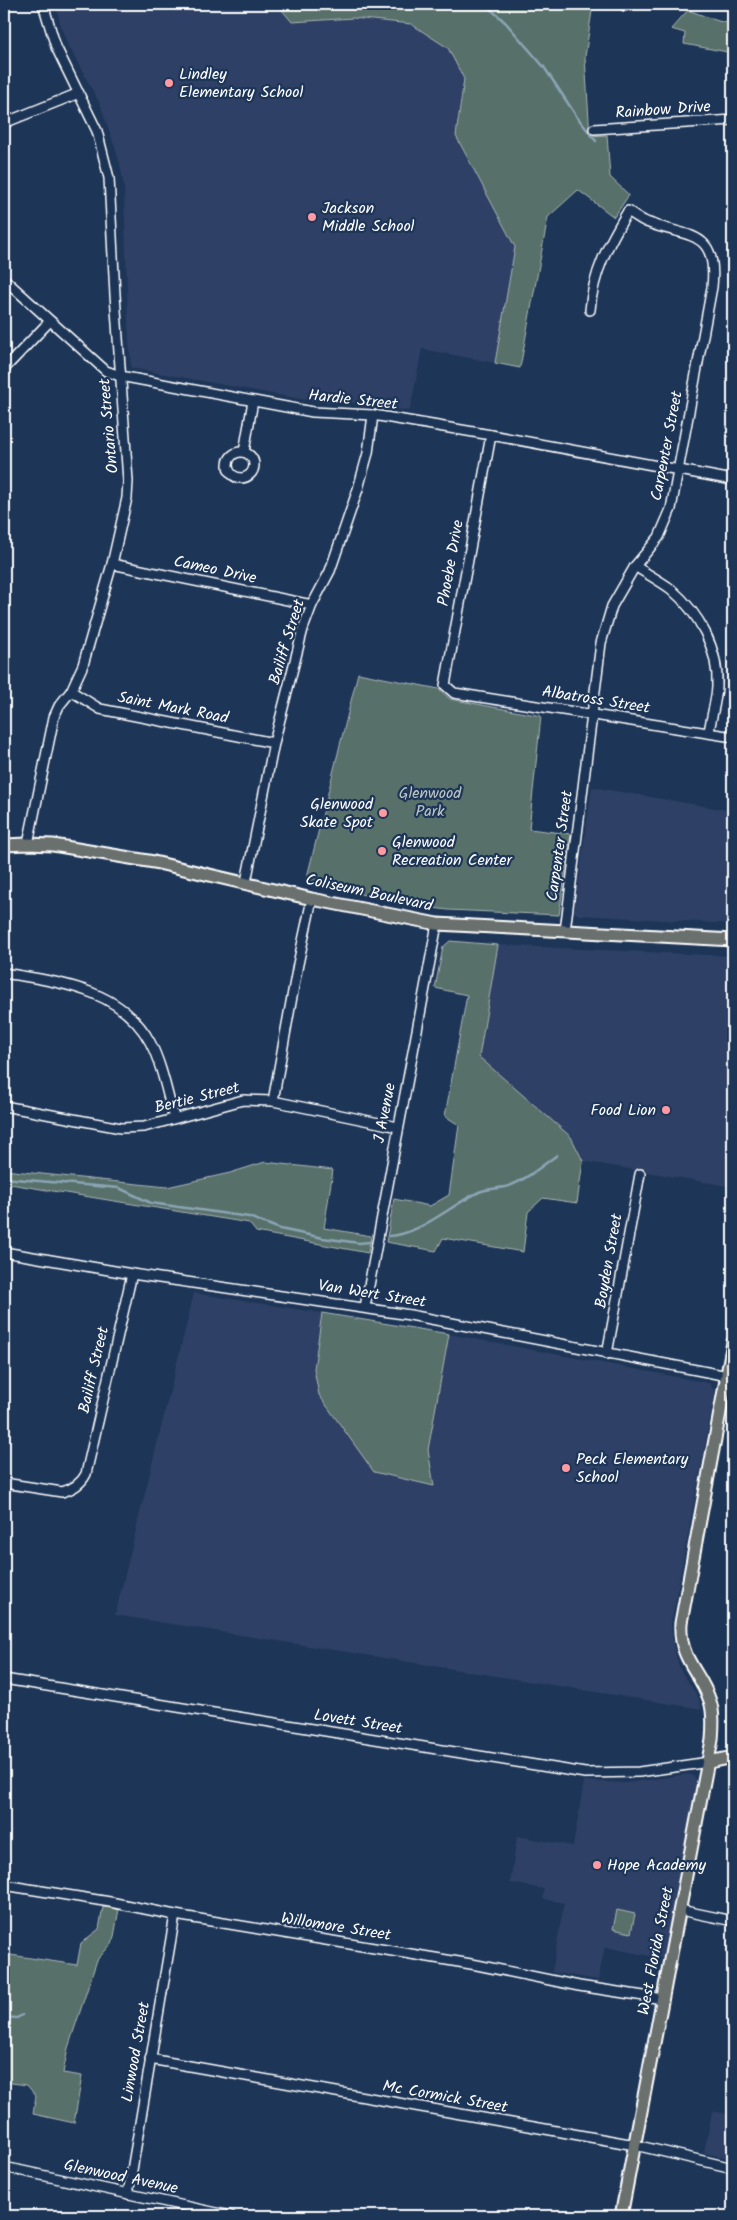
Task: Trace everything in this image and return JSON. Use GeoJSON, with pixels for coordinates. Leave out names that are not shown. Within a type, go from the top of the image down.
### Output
{"type":"FeatureCollection","features":[{"type":"Feature","properties":{"kind":"main road","name":"Coliseum Boulevard"},"geometry":{"type":"LineString","coordinates":[[4,845],[53,845],[154,862],[246,882],[312,899],[437,924],[733,940]]}},
{"type":"Feature","properties":{"kind":"main road","name":"West Florida Street"},"geometry":{"type":"LineString","coordinates":[[621,2216],[709,1762],[713,1730],[711,1705],[704,1687],[684,1653],[680,1634],[730,1377],[733,1342]]}},
{"type":"Feature","properties":{"kind":"main road"},"geometry":{"type":"LineString","coordinates":[[709,1762],[733,1758]]}},
{"type":"Feature","properties":{"kind":"street","name":"Ontario Street"},"geometry":{"type":"LineString","coordinates":[[28,844],[54,717],[59,706],[71,691],[83,665],[112,564],[127,498],[128,480],[109,178],[97,131],[56,47],[43,4]]}},
{"type":"Feature","properties":{"kind":"street"},"geometry":{"type":"LineString","coordinates":[[4,123],[79,93]]}},
{"type":"Feature","properties":{"kind":"street","name":"Rainbow Drive"},"geometry":{"type":"LineString","coordinates":[[594,129],[733,120]]}},
{"type":"Feature","properties":{"kind":"street","name":"Carpenter Street"},"geometry":{"type":"LineString","coordinates":[[565,931],[601,643],[612,606],[636,566],[659,537],[668,516],[714,268],[710,252],[701,240],[684,233],[647,223],[628,211],[600,263],[592,288],[590,310]]}},
{"type":"Feature","properties":{"kind":"street","name":"Hardie Street"},"geometry":{"type":"LineString","coordinates":[[4,279],[49,322],[106,371],[120,376],[314,412],[373,415],[491,435],[733,480]]}},
{"type":"Feature","properties":{"kind":"street"},"geometry":{"type":"LineString","coordinates":[[4,369],[49,322]]}},
{"type":"Feature","properties":{"kind":"street"},"geometry":{"type":"LineString","coordinates":[[244,452],[253,401]]}},
{"type":"Feature","properties":{"kind":"street","name":"Bailiff Street"},"geometry":{"type":"LineString","coordinates":[[246,882],[274,743],[303,629],[312,605],[330,571],[358,489],[368,453],[373,415]]}},
{"type":"Feature","properties":{"kind":"street","name":"Phoebe Drive"},"geometry":{"type":"LineString","coordinates":[[454,693],[445,685],[491,435]]}},
{"type":"Feature","properties":{"kind":"street","name":"Cameo Drive"},"geometry":{"type":"LineString","coordinates":[[112,564],[312,605]]}},
{"type":"Feature","properties":{"kind":"street"},"geometry":{"type":"LineString","coordinates":[[636,566],[670,589],[690,608],[696,615],[710,644],[716,668],[717,687],[709,732]]}},
{"type":"Feature","properties":{"kind":"street","name":"Saint Mark Road"},"geometry":{"type":"LineString","coordinates":[[71,691],[100,709],[274,743]]}},
{"type":"Feature","properties":{"kind":"street","name":"Albatross Street"},"geometry":{"type":"LineString","coordinates":[[454,693],[733,737]]}},
{"type":"Feature","properties":{"kind":"street"},"geometry":{"type":"LineString","coordinates":[[273,1101],[312,899]]}},
{"type":"Feature","properties":{"kind":"street","name":"J Avenue"},"geometry":{"type":"LineString","coordinates":[[365,1307],[437,924]]}},
{"type":"Feature","properties":{"kind":"street"},"geometry":{"type":"LineString","coordinates":[[4,973],[70,984],[98,994],[138,1024],[150,1043],[174,1118]]}},
{"type":"Feature","properties":{"kind":"street","name":"Bertie Street"},"geometry":{"type":"LineString","coordinates":[[4,1106],[121,1128],[144,1127],[244,1100],[273,1101],[398,1127]]}},
{"type":"Feature","properties":{"kind":"street","name":"Boyden Street"},"geometry":{"type":"LineString","coordinates":[[607,1354],[640,1174]]}},
{"type":"Feature","properties":{"kind":"street","name":"Van Wert Street"},"geometry":{"type":"LineString","coordinates":[[4,1252],[132,1274],[365,1307],[730,1377]]}},
{"type":"Feature","properties":{"kind":"street","name":"Bailiff Street"},"geometry":{"type":"LineString","coordinates":[[4,1482],[62,1492],[76,1486],[86,1474],[132,1274]]}},
{"type":"Feature","properties":{"kind":"street","name":"Lovett Street"},"geometry":{"type":"LineString","coordinates":[[4,1679],[585,1773],[622,1774],[709,1762]]}},
{"type":"Feature","properties":{"kind":"street","name":"Willomore Street"},"geometry":{"type":"LineString","coordinates":[[4,1885],[477,1965],[578,1986],[663,1999]]}},
{"type":"Feature","properties":{"kind":"street"},"geometry":{"type":"LineString","coordinates":[[680,1910],[733,1921]]}},
{"type":"Feature","properties":{"kind":"street","name":"Linwood Street"},"geometry":{"type":"LineString","coordinates":[[128,2194],[175,1915]]}},
{"type":"Feature","properties":{"kind":"street","name":"Mc Cormick Street"},"geometry":{"type":"LineString","coordinates":[[150,2059],[635,2145],[733,2168]]}},
{"type":"Feature","properties":{"kind":"street","name":"Glenwood Avenue"},"geometry":{"type":"LineString","coordinates":[[4,2168],[231,2216]]}},
{"type":"Feature","properties":{"kind":"shaded area","name":"Jackson Middle School"},"geometry":{"type":"Polygon","coordinates":[[[56,4],[277,4],[292,22],[353,18],[411,24],[448,47],[464,79],[456,136],[515,247],[495,363],[422,349],[410,411],[349,402],[300,399],[131,368],[124,188],[120,163],[100,104],[67,43],[60,24],[56,4]]]}},
{"type":"Feature","properties":{"kind":"shaded area"},"geometry":{"type":"Polygon","coordinates":[[[592,787],[733,811],[733,924],[579,915],[574,912],[592,787]]]}},
{"type":"Feature","properties":{"kind":"shaded area"},"geometry":{"type":"Polygon","coordinates":[[[498,945],[733,956],[733,1187],[583,1161],[571,1137],[479,1057],[498,945]]]}},
{"type":"Feature","properties":{"kind":"shaded area"},"geometry":{"type":"Polygon","coordinates":[[[194,1293],[322,1313],[314,1369],[434,1486],[428,1450],[449,1334],[709,1383],[715,1392],[671,1624],[673,1645],[680,1669],[698,1697],[702,1709],[115,1615],[194,1293]]]}},
{"type":"Feature","properties":{"kind":"shaded area","name":"Hope Academy"},"geometry":{"type":"Polygon","coordinates":[[[688,1774],[695,1777],[696,1781],[694,1798],[664,1959],[605,1947],[598,1980],[552,1972],[564,1903],[543,1899],[544,1889],[510,1883],[517,1836],[573,1846],[584,1781],[626,1783],[688,1774]]]}},
{"type":"Feature","properties":{"kind":"shaded area"},"geometry":{"type":"Polygon","coordinates":[[[712,2111],[733,2115],[733,2159],[704,2153],[712,2111]]]}},
{"type":"Feature","properties":{"kind":"green space"},"geometry":{"type":"Polygon","coordinates":[[[277,4],[593,4],[585,57],[590,136],[607,135],[610,177],[629,195],[614,217],[578,190],[548,217],[520,368],[495,363],[515,247],[456,136],[464,79],[448,48],[411,24],[353,18],[292,22],[277,4]]]}},
{"type":"Feature","properties":{"kind":"green space"},"geometry":{"type":"Polygon","coordinates":[[[688,10],[718,21],[733,24],[733,53],[684,44],[685,33],[671,29],[688,10]]]}},
{"type":"Feature","properties":{"kind":"green space","name":"Glenwood Park"},"geometry":{"type":"Polygon","coordinates":[[[358,673],[439,689],[450,699],[541,716],[529,829],[571,834],[559,915],[448,910],[403,904],[306,881],[358,673]]]}},
{"type":"Feature","properties":{"kind":"green space"},"geometry":{"type":"Polygon","coordinates":[[[450,941],[498,945],[479,1057],[571,1137],[583,1161],[577,1203],[543,1198],[528,1212],[523,1252],[443,1238],[436,1251],[386,1242],[394,1199],[430,1206],[449,1195],[459,1125],[445,1116],[467,995],[435,988],[443,947],[450,941]]]}},
{"type":"Feature","properties":{"kind":"green space"},"geometry":{"type":"Polygon","coordinates":[[[265,1162],[333,1170],[324,1228],[371,1236],[368,1253],[256,1232],[249,1223],[4,1183],[4,1170],[167,1187],[230,1173],[265,1162]]]}},
{"type":"Feature","properties":{"kind":"green space"},"geometry":{"type":"Polygon","coordinates":[[[322,1313],[449,1334],[428,1450],[434,1486],[374,1472],[319,1395],[314,1369],[322,1313]]]}},
{"type":"Feature","properties":{"kind":"green space"},"geometry":{"type":"Polygon","coordinates":[[[103,1907],[119,1909],[113,1942],[97,1960],[68,2048],[63,2073],[82,2076],[74,2123],[33,2114],[36,2096],[27,2085],[4,2082],[4,1954],[77,1965],[81,1943],[99,1929],[103,1907]]]}},
{"type":"Feature","properties":{"kind":"green space"},"geometry":{"type":"Polygon","coordinates":[[[617,1910],[635,1914],[631,1933],[613,1929],[617,1910]]]}},
{"type":"Feature","properties":{"kind":"waterway"},"geometry":{"type":"LineString","coordinates":[[485,4],[506,23],[544,67],[577,117],[596,141]]}},
{"type":"Feature","properties":{"kind":"waterway"},"geometry":{"type":"LineString","coordinates":[[389,1236],[401,1234],[424,1225],[479,1192],[516,1183],[557,1155]]}},
{"type":"Feature","properties":{"kind":"waterway"},"geometry":{"type":"LineString","coordinates":[[4,1178],[119,1188],[151,1203],[249,1217],[280,1229],[323,1238],[359,1243],[370,1242]]}},
{"type":"Feature","properties":{"kind":"waterway"},"geometry":{"type":"LineString","coordinates":[[4,2017],[17,2018],[22,2015]]}},
{"type":"Feature","properties":{"kind":"place","name":"Lindley Elementary School"},"geometry":{"type":"Point","coordinates":[169,83]}},
{"type":"Feature","properties":{"kind":"place","name":"Jackson Middle School"},"geometry":{"type":"Point","coordinates":[312,217]}},
{"type":"Feature","properties":{"kind":"place","name":"Glenwood Skate Spot"},"geometry":{"type":"Point","coordinates":[383,813]}},
{"type":"Feature","properties":{"kind":"place","name":"Glenwood Recreation Center"},"geometry":{"type":"Point","coordinates":[382,851]}},
{"type":"Feature","properties":{"kind":"place","name":"Food Lion"},"geometry":{"type":"Point","coordinates":[666,1110]}},
{"type":"Feature","properties":{"kind":"place","name":"Peck Elementary School"},"geometry":{"type":"Point","coordinates":[566,1468]}},
{"type":"Feature","properties":{"kind":"place","name":"Hope Academy"},"geometry":{"type":"Point","coordinates":[597,1865]}}]}
